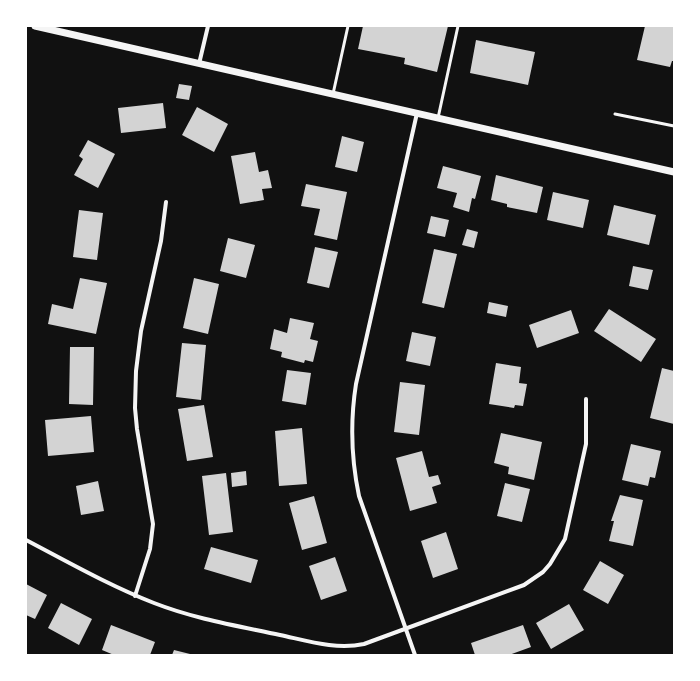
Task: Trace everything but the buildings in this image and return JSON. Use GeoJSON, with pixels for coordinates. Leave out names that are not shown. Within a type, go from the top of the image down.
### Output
{"type":"FeatureCollection","features":[{"type":"Feature","properties":{"kind":"street"},"geometry":{"type":"LineString","coordinates":[[35,26],[674,172]]}},
{"type":"Feature","properties":{"kind":"street"},"geometry":{"type":"LineString","coordinates":[[199,64],[208,26]]}},
{"type":"Feature","properties":{"kind":"street"},"geometry":{"type":"LineString","coordinates":[[416,655],[359,496],[354,472],[351,425],[356,384],[417,113]]}},
{"type":"Feature","properties":{"kind":"street"},"geometry":{"type":"LineString","coordinates":[[135,596],[150,549],[152,524],[137,429],[135,408],[136,371],[141,331],[161,241],[166,202]]}},
{"type":"Feature","properties":{"kind":"street"},"geometry":{"type":"LineString","coordinates":[[26,540],[135,596],[192,616],[340,647],[364,644],[524,585],[550,564],[564,539],[586,444],[586,399]]}},
{"type":"Feature","properties":{"kind":"lane"},"geometry":{"type":"LineString","coordinates":[[333,94],[348,26]]}},
{"type":"Feature","properties":{"kind":"lane"},"geometry":{"type":"LineString","coordinates":[[438,118],[458,26]]}},
{"type":"Feature","properties":{"kind":"lane"},"geometry":{"type":"LineString","coordinates":[[615,114],[674,126]]}}]}
